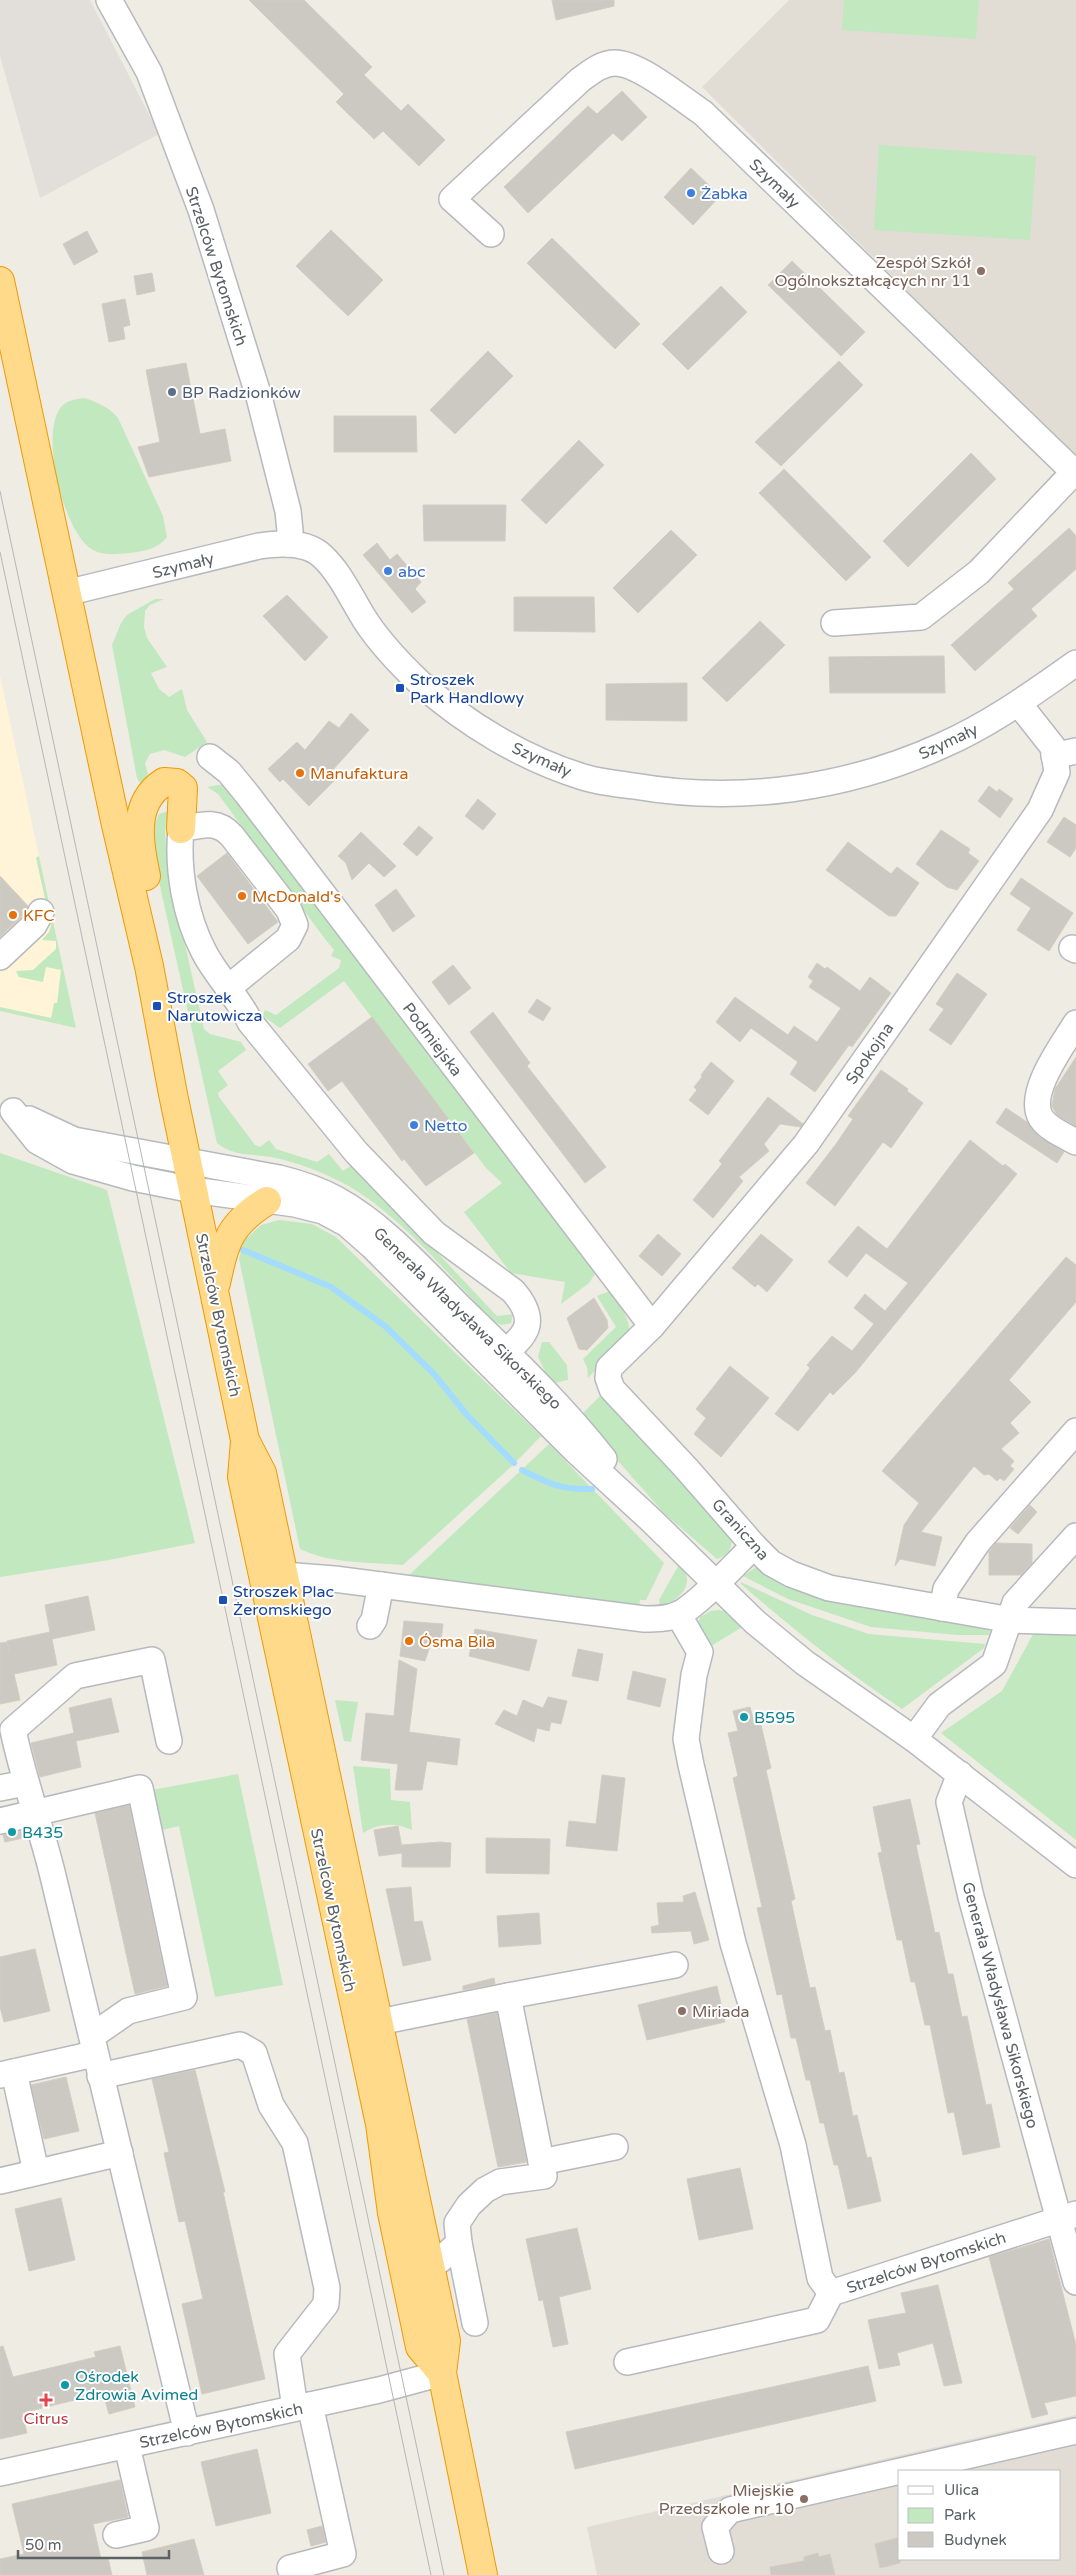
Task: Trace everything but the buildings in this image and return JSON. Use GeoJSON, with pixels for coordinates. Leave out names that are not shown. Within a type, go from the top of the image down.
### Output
{"type":"FeatureCollection","features":[{"type":"Feature","properties":{"kind":"highway"},"geometry":{"type":"LineString","coordinates":[[0,281],[66,593]]}},
{"type":"Feature","properties":{"kind":"highway","name":"Strzelców Bytomskich"},"geometry":{"type":"LineString","coordinates":[[66,593],[116,825],[149,966],[245,1440],[262,1473],[283,1575],[369,2025],[392,2212],[420,2347],[442,2373]]}},
{"type":"Feature","properties":{"kind":"highway"},"geometry":{"type":"LineString","coordinates":[[149,966],[156,924],[139,843],[139,827],[150,796],[164,782],[177,783],[183,788],[181,829]]}},
{"type":"Feature","properties":{"kind":"highway"},"geometry":{"type":"LineString","coordinates":[[214,1289],[228,1236],[248,1212],[267,1201]]}},
{"type":"Feature","properties":{"kind":"highway","name":"Strzelców Bytomskich"},"geometry":{"type":"LineString","coordinates":[[245,1440],[242,1477],[369,2025],[430,2265],[446,2341],[442,2373],[483,2575]]}},
{"type":"Feature","properties":{"kind":"street","name":"Strzelców Bytomskich"},"geometry":{"type":"LineString","coordinates":[[110,0],[149,72],[201,210],[259,397],[288,511],[290,531],[288,544]]}},
{"type":"Feature","properties":{"kind":"street","name":"Szymały"},"geometry":{"type":"LineString","coordinates":[[491,234],[452,199],[496,156],[591,72],[614,63],[630,67],[703,113],[1075,472],[979,572],[922,616],[834,623]]}},
{"type":"Feature","properties":{"kind":"street","name":"Szymały"},"geometry":{"type":"LineString","coordinates":[[66,593],[259,546],[288,544],[305,547],[322,555],[379,640],[409,672],[469,721],[525,754],[594,780],[666,792],[731,795],[786,790],[834,782],[884,768],[945,745],[1019,704],[1076,663]]}},
{"type":"Feature","properties":{"kind":"street","name":"Spokojna"},"geometry":{"type":"LineString","coordinates":[[608,1378],[609,1368],[652,1326],[812,1136],[1040,810],[1065,753],[1053,747],[1019,704]]}},
{"type":"Feature","properties":{"kind":"street","name":"Podmiejska"},"geometry":{"type":"LineString","coordinates":[[210,757],[229,772],[247,794],[652,1326]]}},
{"type":"Feature","properties":{"kind":"street"},"geometry":{"type":"LineString","coordinates":[[228,988],[288,939],[293,932],[294,920],[289,910],[225,828],[210,823],[181,829],[179,853],[190,915],[204,951],[250,1022],[356,1152],[434,1233],[513,1291],[521,1301],[528,1316],[526,1334],[498,1359]]}},
{"type":"Feature","properties":{"kind":"street"},"geometry":{"type":"LineString","coordinates":[[0,956],[34,925],[41,912]]}},
{"type":"Feature","properties":{"kind":"street"},"geometry":{"type":"LineString","coordinates":[[1076,1024],[1039,1087],[1037,1104],[1041,1118],[1052,1128],[1076,1142]]}},
{"type":"Feature","properties":{"kind":"street","name":"Generała Władysława Sikorskiego"},"geometry":{"type":"LineString","coordinates":[[7,1105],[74,1140],[279,1178],[308,1186],[337,1200],[366,1220],[424,1270],[498,1359]]}},
{"type":"Feature","properties":{"kind":"street","name":"Generała Władysława Sikorskiego"},"geometry":{"type":"LineString","coordinates":[[7,1105],[36,1141],[72,1161],[126,1176],[193,1190],[295,1204],[324,1211],[347,1224],[498,1359],[570,1417],[651,1520],[755,1622],[805,1663],[914,1739],[1076,1865]]}},
{"type":"Feature","properties":{"kind":"street","name":"Graniczna"},"geometry":{"type":"LineString","coordinates":[[608,1378],[612,1389],[686,1468],[754,1546],[770,1563],[791,1574],[821,1585],[1011,1620],[1076,1622]]}},
{"type":"Feature","properties":{"kind":"street"},"geometry":{"type":"LineString","coordinates":[[942,1608],[946,1589],[978,1542],[1076,1432]]}},
{"type":"Feature","properties":{"kind":"street"},"geometry":{"type":"LineString","coordinates":[[914,1739],[939,1705],[994,1664],[1016,1603],[1076,1536]]}},
{"type":"Feature","properties":{"kind":"street"},"geometry":{"type":"LineString","coordinates":[[283,1575],[381,1585],[644,1619],[660,1619],[678,1614],[715,1583],[754,1546]]}},
{"type":"Feature","properties":{"kind":"street"},"geometry":{"type":"LineString","coordinates":[[370,1626],[374,1620],[381,1585]]}},
{"type":"Feature","properties":{"kind":"street"},"geometry":{"type":"LineString","coordinates":[[678,1614],[700,1652],[694,1675],[686,1739],[698,1799],[733,1943],[793,2145],[820,2278],[831,2294]]}},
{"type":"Feature","properties":{"kind":"street"},"geometry":{"type":"LineString","coordinates":[[169,1742],[152,1660],[75,1676],[13,1730],[25,1783],[46,1847],[187,2433]]}},
{"type":"Feature","properties":{"kind":"street","name":"Generała Władysława Sikorskiego"},"geometry":{"type":"LineString","coordinates":[[960,1774],[950,1802],[971,1897],[1067,2216]]}},
{"type":"Feature","properties":{"kind":"street"},"geometry":{"type":"LineString","coordinates":[[0,1788],[25,1783]]}},
{"type":"Feature","properties":{"kind":"street"},"geometry":{"type":"LineString","coordinates":[[0,1821],[140,1788],[184,1997],[128,2011],[95,2055]]}},
{"type":"Feature","properties":{"kind":"street"},"geometry":{"type":"LineString","coordinates":[[369,2025],[508,1996],[675,1965]]}},
{"type":"Feature","properties":{"kind":"street"},"geometry":{"type":"LineString","coordinates":[[475,2323],[459,2243],[457,2223],[468,2206],[485,2190],[500,2182],[544,2176],[508,1996]]}},
{"type":"Feature","properties":{"kind":"street"},"geometry":{"type":"LineString","coordinates":[[36,2172],[7,2074],[95,2055],[240,2045],[254,2053],[271,2105],[295,2143],[327,2288],[326,2304],[287,2354],[302,2407]]}},
{"type":"Feature","properties":{"kind":"street"},"geometry":{"type":"LineString","coordinates":[[541,2162],[615,2148]]}},
{"type":"Feature","properties":{"kind":"street"},"geometry":{"type":"LineString","coordinates":[[0,2181],[120,2153]]}},
{"type":"Feature","properties":{"kind":"street","name":"Strzelców Bytomskich"},"geometry":{"type":"LineString","coordinates":[[627,2362],[817,2320],[831,2294],[1067,2216]]}},
{"type":"Feature","properties":{"kind":"street"},"geometry":{"type":"LineString","coordinates":[[1067,2216],[1076,2282]]}},
{"type":"Feature","properties":{"kind":"street"},"geometry":{"type":"LineString","coordinates":[[430,2265],[440,2260],[459,2243]]}},
{"type":"Feature","properties":{"kind":"street","name":"Strzelców Bytomskich"},"geometry":{"type":"LineString","coordinates":[[116,2535],[146,2528],[127,2446],[302,2407],[442,2373]]}},
{"type":"Feature","properties":{"kind":"street","name":"Strzelców Bytomskich"},"geometry":{"type":"LineString","coordinates":[[290,2568],[343,2554],[302,2407]]}},
{"type":"Feature","properties":{"kind":"street"},"geometry":{"type":"LineString","coordinates":[[905,2470],[1076,2431]]}},
{"type":"Feature","properties":{"kind":"street"},"geometry":{"type":"LineString","coordinates":[[0,2474],[127,2446]]}},
{"type":"Feature","properties":{"kind":"street"},"geometry":{"type":"LineString","coordinates":[[721,2551],[715,2527],[730,2510],[898,2472]]}},
{"type":"Feature","properties":{"kind":"shaded area"},"geometry":{"type":"Polygon","coordinates":[[[0,0],[90,0],[159,134],[40,198],[0,56],[0,0]]]}},
{"type":"Feature","properties":{"kind":"shaded area","name":"Zespół Szkół Ogólnokształcących nr 11"},"geometry":{"type":"Polygon","coordinates":[[[789,0],[1076,0],[1076,454],[1074,457],[702,87],[789,0]]]}},
{"type":"Feature","properties":{"kind":"shaded area"},"geometry":{"type":"Polygon","coordinates":[[[0,676],[39,856],[76,1028],[0,1011],[0,676]]]}},
{"type":"Feature","properties":{"kind":"shaded area","name":"Miejskie Przedszkole nr 10"},"geometry":{"type":"Polygon","coordinates":[[[1076,2415],[1076,2575],[597,2575],[587,2527],[1076,2415]]]}},
{"type":"Feature","properties":{"kind":"green space"},"geometry":{"type":"Polygon","coordinates":[[[844,0],[979,0],[976,39],[842,30],[844,0]]]}},
{"type":"Feature","properties":{"kind":"green space"},"geometry":{"type":"Polygon","coordinates":[[[879,145],[1036,156],[1030,240],[874,230],[879,145]]]}},
{"type":"Feature","properties":{"kind":"green space"},"geometry":{"type":"Polygon","coordinates":[[[84,398],[102,405],[118,418],[163,516],[167,537],[155,547],[130,553],[102,553],[93,550],[82,541],[73,525],[64,504],[58,482],[53,437],[55,419],[62,406],[69,401],[84,398]]]}},
{"type":"Feature","properties":{"kind":"green space"},"geometry":{"type":"Polygon","coordinates":[[[155,599],[164,599],[150,605],[145,611],[144,627],[147,638],[167,667],[151,673],[159,689],[169,697],[182,689],[187,710],[207,742],[185,757],[164,750],[150,754],[145,763],[148,775],[144,783],[140,783],[137,778],[112,645],[121,623],[127,615],[155,599]]]}},
{"type":"Feature","properties":{"kind":"green space"},"geometry":{"type":"Polygon","coordinates":[[[224,784],[597,1271],[589,1283],[561,1304],[565,1282],[511,1273],[464,1212],[502,1183],[486,1168],[344,981],[280,1028],[263,1016],[265,1010],[276,1015],[339,968],[341,960],[331,956],[334,950],[218,794],[207,787],[224,784]]]}},
{"type":"Feature","properties":{"kind":"green space"},"geometry":{"type":"Polygon","coordinates":[[[168,811],[165,832],[168,869],[204,1029],[210,1034],[241,1042],[246,1050],[218,1071],[228,1085],[218,1093],[219,1097],[255,1145],[260,1147],[269,1140],[276,1149],[317,1162],[329,1154],[343,1171],[355,1163],[383,1201],[397,1210],[497,1316],[513,1314],[511,1323],[501,1325],[495,1322],[404,1228],[385,1211],[343,1183],[290,1161],[236,1152],[217,1143],[152,850],[153,828],[159,814],[168,811]]]}},
{"type":"Feature","properties":{"kind":"green space"},"geometry":{"type":"Polygon","coordinates":[[[39,856],[76,1028],[0,1011],[0,1007],[51,1018],[54,1003],[57,1003],[61,970],[46,967],[43,982],[19,977],[16,971],[33,970],[56,949],[56,941],[42,940],[49,932],[51,926],[36,858],[39,856]]]}},
{"type":"Feature","properties":{"kind":"green space"},"geometry":{"type":"Polygon","coordinates":[[[0,1153],[107,1190],[195,1543],[109,1560],[0,1577],[0,1153]]]}},
{"type":"Feature","properties":{"kind":"green space"},"geometry":{"type":"Polygon","coordinates":[[[279,1220],[312,1224],[336,1237],[541,1436],[513,1465],[403,1565],[337,1560],[300,1549],[239,1259],[245,1235],[248,1237],[261,1225],[279,1220]]]}},
{"type":"Feature","properties":{"kind":"green space"},"geometry":{"type":"Polygon","coordinates":[[[610,1291],[626,1317],[629,1326],[628,1332],[620,1346],[588,1378],[587,1367],[583,1359],[616,1327],[597,1296],[610,1291]]]}},
{"type":"Feature","properties":{"kind":"green space"},"geometry":{"type":"Polygon","coordinates":[[[542,1342],[549,1342],[567,1365],[568,1380],[555,1383],[547,1375],[538,1357],[542,1342]]]}},
{"type":"Feature","properties":{"kind":"green space"},"geometry":{"type":"Polygon","coordinates":[[[602,1394],[732,1538],[730,1548],[724,1556],[717,1559],[664,1513],[579,1417],[602,1394]]]}},
{"type":"Feature","properties":{"kind":"green space"},"geometry":{"type":"Polygon","coordinates":[[[549,1444],[664,1563],[646,1600],[640,1600],[639,1607],[408,1576],[549,1444]]]}},
{"type":"Feature","properties":{"kind":"green space"},"geometry":{"type":"Polygon","coordinates":[[[680,1563],[687,1577],[684,1590],[674,1600],[660,1606],[659,1600],[680,1563]]]}},
{"type":"Feature","properties":{"kind":"green space"},"geometry":{"type":"Polygon","coordinates":[[[756,1567],[989,1628],[990,1635],[957,1635],[871,1627],[788,1599],[743,1576],[756,1567]]]}},
{"type":"Feature","properties":{"kind":"green space"},"geometry":{"type":"Polygon","coordinates":[[[741,1582],[812,1615],[869,1634],[985,1644],[984,1648],[902,1709],[820,1649],[761,1601],[741,1582]]]}},
{"type":"Feature","properties":{"kind":"green space"},"geometry":{"type":"Polygon","coordinates":[[[711,1611],[727,1612],[744,1626],[711,1646],[698,1624],[700,1617],[711,1611]]]}},
{"type":"Feature","properties":{"kind":"green space"},"geometry":{"type":"Polygon","coordinates":[[[1037,1627],[1076,1628],[1076,1840],[941,1733],[1002,1691],[1037,1627]]]}},
{"type":"Feature","properties":{"kind":"green space"},"geometry":{"type":"Polygon","coordinates":[[[335,1700],[358,1702],[351,1742],[344,1741],[335,1700]]]}},
{"type":"Feature","properties":{"kind":"green space"},"geometry":{"type":"Polygon","coordinates":[[[353,1766],[390,1769],[391,1800],[410,1802],[412,1830],[406,1827],[387,1825],[375,1827],[363,1833],[353,1766]]]}},
{"type":"Feature","properties":{"kind":"green space"},"geometry":{"type":"Polygon","coordinates":[[[238,1774],[283,1985],[215,1997],[179,1826],[162,1830],[152,1790],[238,1774]]]}},
{"type":"Feature","properties":{"kind":"waterway"},"geometry":{"type":"LineString","coordinates":[[243,1250],[331,1287],[385,1326],[434,1374],[467,1415],[514,1463]]}},
{"type":"Feature","properties":{"kind":"waterway"},"geometry":{"type":"LineString","coordinates":[[522,1470],[556,1485],[592,1489]]}},
{"type":"Feature","properties":{"kind":"tram line"},"geometry":{"type":"LineString","coordinates":[[0,491],[444,2575]]}},
{"type":"Feature","properties":{"kind":"tram line"},"geometry":{"type":"LineString","coordinates":[[0,552],[431,2575]]}},
{"type":"Feature","properties":{"kind":"place","name":"Żabka"},"geometry":{"type":"Point","coordinates":[691,193]}},
{"type":"Feature","properties":{"kind":"place","name":"Zespół Szkół Ogólnokształcących nr 11"},"geometry":{"type":"Point","coordinates":[981,271]}},
{"type":"Feature","properties":{"kind":"place","name":"BP Radzionków"},"geometry":{"type":"Point","coordinates":[172,392]}},
{"type":"Feature","properties":{"kind":"place","name":"abc"},"geometry":{"type":"Point","coordinates":[388,571]}},
{"type":"Feature","properties":{"kind":"place","name":"Stroszek Park Handlowy"},"geometry":{"type":"Point","coordinates":[400,688]}},
{"type":"Feature","properties":{"kind":"place","name":"Manufaktura"},"geometry":{"type":"Point","coordinates":[300,773]}},
{"type":"Feature","properties":{"kind":"place","name":"McDonald's"},"geometry":{"type":"Point","coordinates":[242,896]}},
{"type":"Feature","properties":{"kind":"place","name":"KFC"},"geometry":{"type":"Point","coordinates":[13,915]}},
{"type":"Feature","properties":{"kind":"place","name":"Stroszek Narutowicza"},"geometry":{"type":"Point","coordinates":[157,1006]}},
{"type":"Feature","properties":{"kind":"place","name":"Netto"},"geometry":{"type":"Point","coordinates":[414,1125]}},
{"type":"Feature","properties":{"kind":"place","name":"Stroszek Plac Żeromskiego"},"geometry":{"type":"Point","coordinates":[223,1600]}},
{"type":"Feature","properties":{"kind":"place","name":"Ósma Bila"},"geometry":{"type":"Point","coordinates":[409,1641]}},
{"type":"Feature","properties":{"kind":"place","name":"B595"},"geometry":{"type":"Point","coordinates":[744,1717]}},
{"type":"Feature","properties":{"kind":"place","name":"B435"},"geometry":{"type":"Point","coordinates":[12,1832]}},
{"type":"Feature","properties":{"kind":"place","name":"Miriada"},"geometry":{"type":"Point","coordinates":[682,2011]}},
{"type":"Feature","properties":{"kind":"place","name":"Ośrodek Zdrowia Avimed"},"geometry":{"type":"Point","coordinates":[65,2385]}},
{"type":"Feature","properties":{"kind":"place","name":"Citrus"},"geometry":{"type":"Point","coordinates":[46,2400]}},
{"type":"Feature","properties":{"kind":"place","name":"Miejskie Przedszkole nr 10"},"geometry":{"type":"Point","coordinates":[804,2499]}}]}
